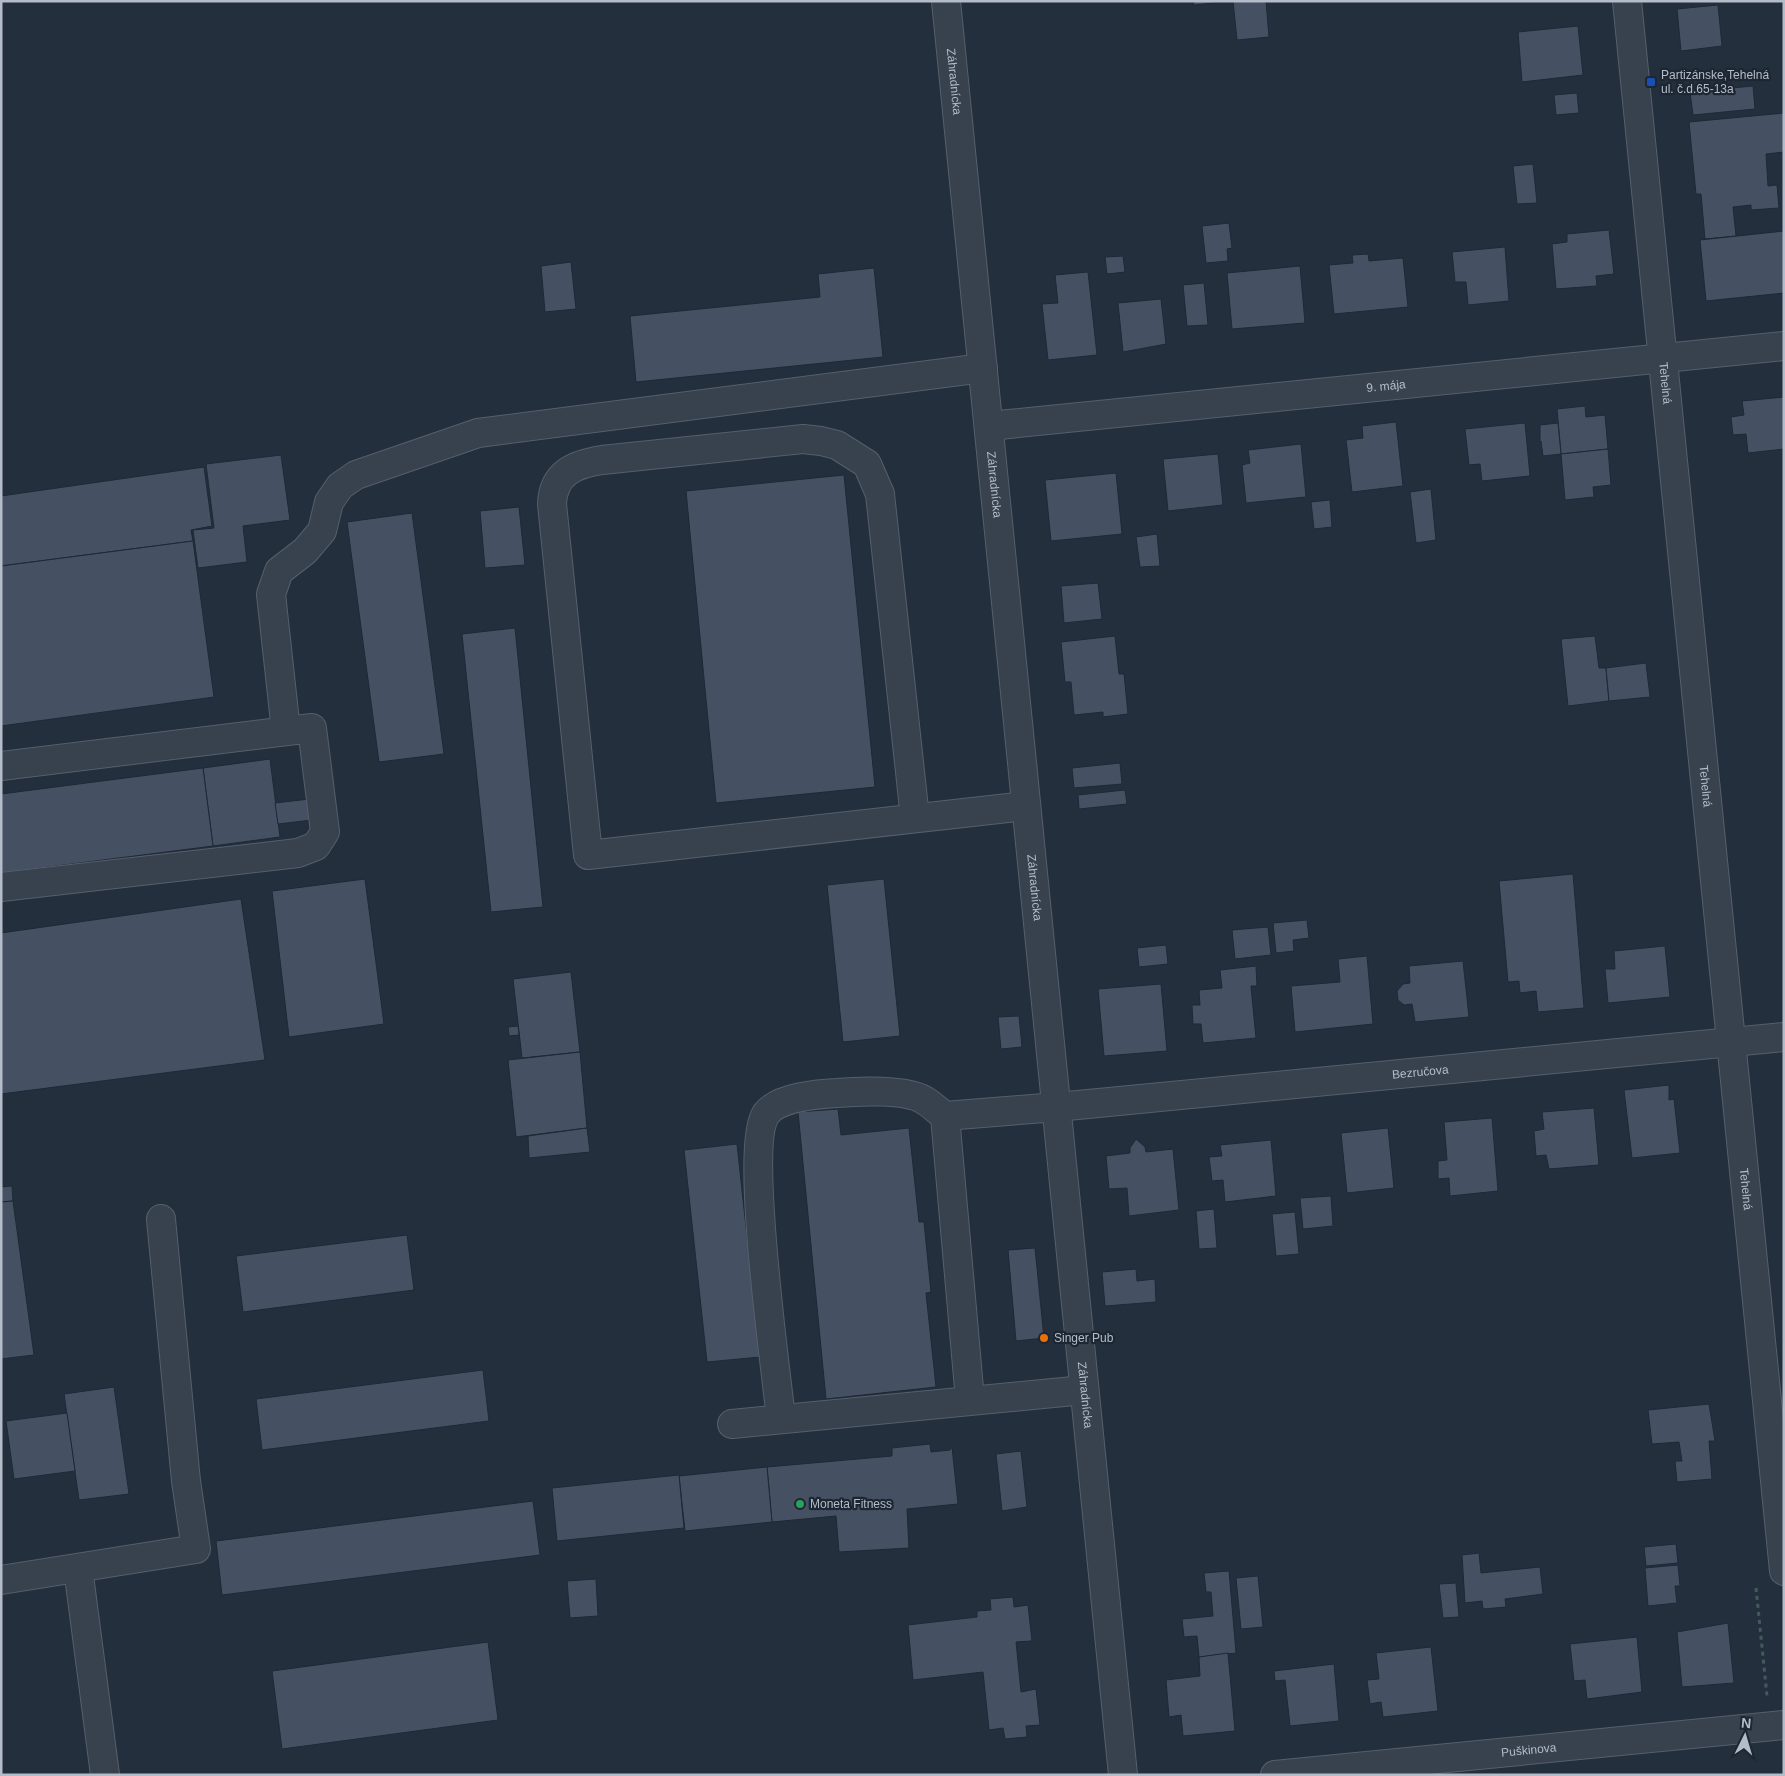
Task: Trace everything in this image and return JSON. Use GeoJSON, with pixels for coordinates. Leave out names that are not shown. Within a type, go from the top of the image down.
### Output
{"type":"FeatureCollection","features":[{"type":"Feature","properties":{"kind":"street","name":"Záhradnícka"},"geometry":{"type":"LineString","coordinates":[[946,1],[1123,1775]]}},
{"type":"Feature","properties":{"kind":"street","name":"Tehelná"},"geometry":{"type":"LineString","coordinates":[[1627,1],[1784,1571]]}},
{"type":"Feature","properties":{"kind":"street","name":"9. mája"},"geometry":{"type":"LineString","coordinates":[[989,426],[1784,346]]}},
{"type":"Feature","properties":{"kind":"street"},"geometry":{"type":"LineString","coordinates":[[286,731],[271,594],[279,571],[305,551],[322,531],[329,502],[340,486],[356,475],[478,433],[983,368]]}},
{"type":"Feature","properties":{"kind":"street"},"geometry":{"type":"LineString","coordinates":[[915,818],[880,494],[867,464],[837,445],[803,439],[581,463],[556,484],[552,504],[588,855],[1026,806]]}},
{"type":"Feature","properties":{"kind":"street"},"geometry":{"type":"LineString","coordinates":[[1,766],[312,728],[325,832],[316,846],[298,853],[1,886]]}},
{"type":"Feature","properties":{"kind":"street","name":"Bezručova"},"geometry":{"type":"LineString","coordinates":[[944,1116],[1057,1107],[1784,1037]]}},
{"type":"Feature","properties":{"kind":"street"},"geometry":{"type":"LineString","coordinates":[[782,1419],[758,1166],[759,1135],[766,1114],[782,1102],[815,1095],[857,1091],[893,1092],[922,1098],[944,1116],[970,1400]]}},
{"type":"Feature","properties":{"kind":"street"},"geometry":{"type":"LineString","coordinates":[[1,1580],[196,1549],[186,1481],[161,1219]]}},
{"type":"Feature","properties":{"kind":"street"},"geometry":{"type":"LineString","coordinates":[[732,1424],[1084,1390]]}},
{"type":"Feature","properties":{"kind":"street"},"geometry":{"type":"LineString","coordinates":[[78,1568],[105,1775]]}},
{"type":"Feature","properties":{"kind":"street","name":"Puškinova"},"geometry":{"type":"LineString","coordinates":[[1275,1775],[1784,1725]]}},
{"type":"Feature","properties":{"kind":"building"},"geometry":{"type":"Polygon","coordinates":[[[1193,1],[1232,1],[1194,5],[1193,1]]]}},
{"type":"Feature","properties":{"kind":"building"},"geometry":{"type":"Polygon","coordinates":[[[1233,1],[1266,1],[1269,37],[1237,40],[1233,1]]]}},
{"type":"Feature","properties":{"kind":"building"},"geometry":{"type":"Polygon","coordinates":[[[1718,5],[1722,46],[1681,51],[1677,9],[1718,5]]]}},
{"type":"Feature","properties":{"kind":"building"},"geometry":{"type":"Polygon","coordinates":[[[1578,26],[1583,75],[1522,82],[1518,32],[1578,26]]]}},
{"type":"Feature","properties":{"kind":"building"},"geometry":{"type":"Polygon","coordinates":[[[1753,86],[1755,109],[1693,115],[1690,92],[1753,86]]]}},
{"type":"Feature","properties":{"kind":"building"},"geometry":{"type":"Polygon","coordinates":[[[1577,93],[1579,113],[1556,115],[1554,95],[1577,93]]]}},
{"type":"Feature","properties":{"kind":"building"},"geometry":{"type":"Polygon","coordinates":[[[1784,113],[1784,152],[1766,154],[1768,186],[1777,185],[1779,208],[1751,210],[1751,205],[1733,207],[1736,236],[1705,239],[1701,194],[1696,194],[1689,122],[1784,113]]]}},
{"type":"Feature","properties":{"kind":"building"},"geometry":{"type":"Polygon","coordinates":[[[1533,164],[1537,203],[1517,204],[1513,166],[1533,164]]]}},
{"type":"Feature","properties":{"kind":"building"},"geometry":{"type":"Polygon","coordinates":[[[1229,223],[1232,248],[1227,249],[1228,261],[1206,263],[1202,226],[1229,223]]]}},
{"type":"Feature","properties":{"kind":"building"},"geometry":{"type":"Polygon","coordinates":[[[1609,230],[1614,274],[1596,276],[1597,286],[1556,289],[1552,244],[1567,242],[1567,234],[1609,230]]]}},
{"type":"Feature","properties":{"kind":"building"},"geometry":{"type":"Polygon","coordinates":[[[1784,231],[1784,293],[1706,301],[1700,240],[1784,231]]]}},
{"type":"Feature","properties":{"kind":"building"},"geometry":{"type":"Polygon","coordinates":[[[1505,247],[1509,301],[1468,305],[1466,282],[1455,282],[1452,252],[1505,247]]]}},
{"type":"Feature","properties":{"kind":"building"},"geometry":{"type":"Polygon","coordinates":[[[1368,254],[1369,261],[1403,258],[1408,307],[1334,314],[1329,265],[1353,263],[1352,255],[1368,254]]]}},
{"type":"Feature","properties":{"kind":"building"},"geometry":{"type":"Polygon","coordinates":[[[1123,256],[1125,272],[1107,274],[1105,257],[1123,256]]]}},
{"type":"Feature","properties":{"kind":"building"},"geometry":{"type":"Polygon","coordinates":[[[571,262],[576,309],[545,312],[541,266],[571,262]]]}},
{"type":"Feature","properties":{"kind":"building"},"geometry":{"type":"Polygon","coordinates":[[[1300,266],[1305,323],[1232,329],[1227,273],[1300,266]]]}},
{"type":"Feature","properties":{"kind":"building"},"geometry":{"type":"Polygon","coordinates":[[[874,268],[883,357],[636,382],[630,316],[820,297],[818,274],[874,268]]]}},
{"type":"Feature","properties":{"kind":"building"},"geometry":{"type":"Polygon","coordinates":[[[1088,272],[1097,355],[1048,360],[1042,304],[1058,303],[1055,275],[1088,272]]]}},
{"type":"Feature","properties":{"kind":"building"},"geometry":{"type":"Polygon","coordinates":[[[1204,283],[1208,325],[1187,326],[1183,285],[1204,283]]]}},
{"type":"Feature","properties":{"kind":"building"},"geometry":{"type":"Polygon","coordinates":[[[1161,299],[1166,344],[1123,352],[1118,303],[1161,299]]]}},
{"type":"Feature","properties":{"kind":"building"},"geometry":{"type":"Polygon","coordinates":[[[1784,397],[1784,449],[1748,453],[1746,434],[1733,435],[1731,417],[1744,415],[1742,401],[1784,397]]]}},
{"type":"Feature","properties":{"kind":"building"},"geometry":{"type":"Polygon","coordinates":[[[1585,406],[1586,417],[1605,415],[1608,449],[1561,454],[1557,409],[1585,406]]]}},
{"type":"Feature","properties":{"kind":"building"},"geometry":{"type":"Polygon","coordinates":[[[1396,422],[1403,486],[1352,492],[1346,440],[1363,438],[1362,426],[1396,422]]]}},
{"type":"Feature","properties":{"kind":"building"},"geometry":{"type":"Polygon","coordinates":[[[1525,423],[1530,476],[1482,481],[1480,464],[1469,465],[1465,429],[1525,423]]]}},
{"type":"Feature","properties":{"kind":"building"},"geometry":{"type":"Polygon","coordinates":[[[1558,423],[1561,454],[1543,456],[1540,442],[1540,425],[1558,423]]]}},
{"type":"Feature","properties":{"kind":"building"},"geometry":{"type":"Polygon","coordinates":[[[1301,444],[1306,497],[1246,503],[1242,465],[1250,463],[1248,450],[1301,444]]]}},
{"type":"Feature","properties":{"kind":"building"},"geometry":{"type":"Polygon","coordinates":[[[1608,449],[1611,485],[1593,487],[1594,497],[1565,500],[1561,454],[1608,449]]]}},
{"type":"Feature","properties":{"kind":"building"},"geometry":{"type":"Polygon","coordinates":[[[1218,454],[1223,505],[1168,511],[1163,459],[1218,454]]]}},
{"type":"Feature","properties":{"kind":"building"},"geometry":{"type":"Polygon","coordinates":[[[281,455],[290,520],[243,526],[247,562],[198,568],[193,530],[214,528],[206,464],[281,455]]]}},
{"type":"Feature","properties":{"kind":"building"},"geometry":{"type":"Polygon","coordinates":[[[204,467],[212,526],[191,530],[193,541],[1,566],[1,496],[204,467]]]}},
{"type":"Feature","properties":{"kind":"building"},"geometry":{"type":"Polygon","coordinates":[[[1116,473],[1122,534],[1051,541],[1045,480],[1116,473]]]}},
{"type":"Feature","properties":{"kind":"building"},"geometry":{"type":"Polygon","coordinates":[[[844,475],[875,787],[716,803],[686,491],[844,475]]]}},
{"type":"Feature","properties":{"kind":"building"},"geometry":{"type":"Polygon","coordinates":[[[1431,489],[1436,540],[1416,543],[1410,492],[1431,489]]]}},
{"type":"Feature","properties":{"kind":"building"},"geometry":{"type":"Polygon","coordinates":[[[1330,500],[1332,527],[1314,529],[1311,502],[1330,500]]]}},
{"type":"Feature","properties":{"kind":"building"},"geometry":{"type":"Polygon","coordinates":[[[519,507],[525,565],[485,568],[480,511],[519,507]]]}},
{"type":"Feature","properties":{"kind":"building"},"geometry":{"type":"Polygon","coordinates":[[[412,513],[444,754],[379,762],[347,522],[412,513]]]}},
{"type":"Feature","properties":{"kind":"building"},"geometry":{"type":"Polygon","coordinates":[[[1157,534],[1160,566],[1140,567],[1136,537],[1157,534]]]}},
{"type":"Feature","properties":{"kind":"building"},"geometry":{"type":"Polygon","coordinates":[[[193,541],[214,697],[1,726],[1,566],[193,541]]]}},
{"type":"Feature","properties":{"kind":"building"},"geometry":{"type":"Polygon","coordinates":[[[1098,583],[1102,619],[1064,623],[1061,586],[1098,583]]]}},
{"type":"Feature","properties":{"kind":"building"},"geometry":{"type":"Polygon","coordinates":[[[515,628],[543,907],[491,912],[462,634],[515,628]]]}},
{"type":"Feature","properties":{"kind":"building"},"geometry":{"type":"Polygon","coordinates":[[[1115,636],[1119,674],[1124,674],[1128,714],[1103,717],[1103,712],[1074,715],[1071,682],[1065,682],[1061,642],[1115,636]]]}},
{"type":"Feature","properties":{"kind":"building"},"geometry":{"type":"Polygon","coordinates":[[[1595,636],[1599,668],[1606,668],[1609,701],[1568,706],[1561,639],[1595,636]]]}},
{"type":"Feature","properties":{"kind":"building"},"geometry":{"type":"Polygon","coordinates":[[[1646,663],[1650,697],[1609,701],[1606,668],[1646,663]]]}},
{"type":"Feature","properties":{"kind":"building"},"geometry":{"type":"Polygon","coordinates":[[[270,759],[280,837],[213,846],[203,768],[270,759]]]}},
{"type":"Feature","properties":{"kind":"building"},"geometry":{"type":"Polygon","coordinates":[[[1120,763],[1122,784],[1074,788],[1072,768],[1120,763]]]}},
{"type":"Feature","properties":{"kind":"building"},"geometry":{"type":"Polygon","coordinates":[[[203,768],[213,846],[1,873],[1,794],[203,768]]]}},
{"type":"Feature","properties":{"kind":"building"},"geometry":{"type":"Polygon","coordinates":[[[1125,790],[1127,804],[1079,809],[1078,795],[1125,790]]]}},
{"type":"Feature","properties":{"kind":"building"},"geometry":{"type":"Polygon","coordinates":[[[318,798],[321,819],[278,824],[275,803],[318,798]]]}},
{"type":"Feature","properties":{"kind":"building"},"geometry":{"type":"Polygon","coordinates":[[[1573,874],[1584,1008],[1538,1012],[1536,991],[1520,993],[1519,981],[1508,982],[1499,881],[1573,874]]]}},
{"type":"Feature","properties":{"kind":"building"},"geometry":{"type":"Polygon","coordinates":[[[365,879],[384,1024],[289,1037],[272,891],[365,879]]]}},
{"type":"Feature","properties":{"kind":"building"},"geometry":{"type":"Polygon","coordinates":[[[884,879],[900,1036],[843,1042],[827,885],[884,879]]]}},
{"type":"Feature","properties":{"kind":"building"},"geometry":{"type":"Polygon","coordinates":[[[241,899],[265,1060],[1,1094],[1,933],[241,899]]]}},
{"type":"Feature","properties":{"kind":"building"},"geometry":{"type":"Polygon","coordinates":[[[1307,920],[1309,938],[1293,940],[1294,951],[1276,953],[1273,923],[1307,920]]]}},
{"type":"Feature","properties":{"kind":"building"},"geometry":{"type":"Polygon","coordinates":[[[1268,927],[1271,955],[1235,959],[1232,930],[1268,927]]]}},
{"type":"Feature","properties":{"kind":"building"},"geometry":{"type":"Polygon","coordinates":[[[1166,945],[1168,964],[1139,967],[1137,948],[1166,945]]]}},
{"type":"Feature","properties":{"kind":"building"},"geometry":{"type":"Polygon","coordinates":[[[1665,946],[1670,997],[1608,1003],[1605,969],[1615,969],[1614,951],[1665,946]]]}},
{"type":"Feature","properties":{"kind":"building"},"geometry":{"type":"Polygon","coordinates":[[[1367,956],[1373,1024],[1295,1032],[1291,986],[1340,982],[1338,959],[1367,956]]]}},
{"type":"Feature","properties":{"kind":"building"},"geometry":{"type":"Polygon","coordinates":[[[1463,961],[1469,1017],[1415,1022],[1412,1004],[1404,1005],[1398,1000],[1397,991],[1403,984],[1410,983],[1409,966],[1463,961]]]}},
{"type":"Feature","properties":{"kind":"building"},"geometry":{"type":"Polygon","coordinates":[[[1256,966],[1257,986],[1251,986],[1256,1038],[1203,1043],[1201,1024],[1193,1024],[1192,1005],[1200,1005],[1199,990],[1222,988],[1220,970],[1256,966]]]}},
{"type":"Feature","properties":{"kind":"building"},"geometry":{"type":"Polygon","coordinates":[[[571,972],[580,1052],[522,1058],[513,979],[571,972]]]}},
{"type":"Feature","properties":{"kind":"building"},"geometry":{"type":"Polygon","coordinates":[[[1161,984],[1167,1051],[1104,1056],[1098,989],[1161,984]]]}},
{"type":"Feature","properties":{"kind":"building"},"geometry":{"type":"Polygon","coordinates":[[[1019,1016],[1022,1047],[1001,1049],[998,1017],[1019,1016]]]}},
{"type":"Feature","properties":{"kind":"building"},"geometry":{"type":"Polygon","coordinates":[[[518,1026],[519,1035],[509,1036],[508,1027],[518,1026]]]}},
{"type":"Feature","properties":{"kind":"building"},"geometry":{"type":"Polygon","coordinates":[[[580,1052],[587,1128],[516,1137],[508,1060],[580,1052]]]}},
{"type":"Feature","properties":{"kind":"building"},"geometry":{"type":"Polygon","coordinates":[[[1669,1085],[1669,1100],[1674,1099],[1680,1153],[1632,1158],[1624,1090],[1669,1085]]]}},
{"type":"Feature","properties":{"kind":"building"},"geometry":{"type":"Polygon","coordinates":[[[1594,1108],[1599,1165],[1549,1169],[1546,1155],[1536,1156],[1534,1131],[1544,1129],[1542,1112],[1594,1108]]]}},
{"type":"Feature","properties":{"kind":"building"},"geometry":{"type":"Polygon","coordinates":[[[838,1109],[841,1135],[909,1128],[919,1222],[924,1222],[931,1292],[926,1293],[936,1387],[826,1399],[798,1112],[838,1109]]]}},
{"type":"Feature","properties":{"kind":"building"},"geometry":{"type":"Polygon","coordinates":[[[1492,1118],[1498,1191],[1450,1196],[1449,1178],[1438,1179],[1438,1161],[1447,1160],[1444,1122],[1492,1118]]]}},
{"type":"Feature","properties":{"kind":"building"},"geometry":{"type":"Polygon","coordinates":[[[587,1128],[590,1152],[529,1158],[528,1136],[587,1128]]]}},
{"type":"Feature","properties":{"kind":"building"},"geometry":{"type":"Polygon","coordinates":[[[1388,1128],[1394,1188],[1347,1193],[1341,1133],[1388,1128]]]}},
{"type":"Feature","properties":{"kind":"building"},"geometry":{"type":"Polygon","coordinates":[[[1136,1139],[1145,1147],[1146,1152],[1173,1149],[1179,1210],[1129,1216],[1127,1188],[1109,1189],[1106,1156],[1130,1153],[1130,1148],[1136,1139]]]}},
{"type":"Feature","properties":{"kind":"building"},"geometry":{"type":"Polygon","coordinates":[[[1271,1140],[1276,1196],[1225,1202],[1223,1180],[1212,1181],[1209,1157],[1222,1156],[1220,1145],[1271,1140]]]}},
{"type":"Feature","properties":{"kind":"building"},"geometry":{"type":"Polygon","coordinates":[[[737,1144],[760,1357],[707,1362],[684,1150],[737,1144]]]}},
{"type":"Feature","properties":{"kind":"building"},"geometry":{"type":"Polygon","coordinates":[[[12,1186],[13,1201],[1,1202],[1,1187],[12,1186]]]}},
{"type":"Feature","properties":{"kind":"building"},"geometry":{"type":"Polygon","coordinates":[[[1331,1196],[1333,1226],[1303,1229],[1300,1198],[1331,1196]]]}},
{"type":"Feature","properties":{"kind":"building"},"geometry":{"type":"Polygon","coordinates":[[[13,1201],[34,1355],[1,1359],[1,1202],[13,1201]]]}},
{"type":"Feature","properties":{"kind":"building"},"geometry":{"type":"Polygon","coordinates":[[[1214,1209],[1217,1248],[1199,1249],[1196,1211],[1214,1209]]]}},
{"type":"Feature","properties":{"kind":"building"},"geometry":{"type":"Polygon","coordinates":[[[1295,1212],[1299,1254],[1276,1256],[1272,1214],[1295,1212]]]}},
{"type":"Feature","properties":{"kind":"building"},"geometry":{"type":"Polygon","coordinates":[[[407,1235],[414,1290],[243,1312],[236,1256],[407,1235]]]}},
{"type":"Feature","properties":{"kind":"building"},"geometry":{"type":"Polygon","coordinates":[[[1035,1248],[1044,1338],[1016,1341],[1008,1250],[1035,1248]]]}},
{"type":"Feature","properties":{"kind":"building"},"geometry":{"type":"Polygon","coordinates":[[[1136,1269],[1137,1281],[1155,1279],[1156,1302],[1105,1306],[1102,1272],[1136,1269]]]}},
{"type":"Feature","properties":{"kind":"building"},"geometry":{"type":"Polygon","coordinates":[[[483,1370],[489,1421],[262,1450],[256,1399],[483,1370]]]}},
{"type":"Feature","properties":{"kind":"building"},"geometry":{"type":"Polygon","coordinates":[[[114,1387],[129,1494],[79,1500],[64,1394],[114,1387]]]}},
{"type":"Feature","properties":{"kind":"building"},"geometry":{"type":"Polygon","coordinates":[[[1709,1404],[1715,1441],[1709,1441],[1712,1479],[1677,1482],[1675,1461],[1682,1461],[1679,1442],[1652,1444],[1648,1410],[1709,1404]]]}},
{"type":"Feature","properties":{"kind":"building"},"geometry":{"type":"Polygon","coordinates":[[[67,1413],[75,1471],[14,1479],[6,1421],[67,1413]]]}},
{"type":"Feature","properties":{"kind":"building"},"geometry":{"type":"Polygon","coordinates":[[[930,1444],[931,1452],[950,1450],[952,1447],[958,1504],[907,1509],[909,1548],[839,1552],[836,1516],[772,1522],[767,1467],[892,1456],[892,1448],[930,1444]]]}},
{"type":"Feature","properties":{"kind":"building"},"geometry":{"type":"Polygon","coordinates":[[[1021,1451],[1027,1507],[1002,1511],[996,1454],[1021,1451]]]}},
{"type":"Feature","properties":{"kind":"building"},"geometry":{"type":"Polygon","coordinates":[[[767,1467],[772,1522],[685,1531],[679,1476],[767,1467]]]}},
{"type":"Feature","properties":{"kind":"building"},"geometry":{"type":"Polygon","coordinates":[[[679,1475],[684,1528],[557,1541],[552,1488],[679,1475]]]}},
{"type":"Feature","properties":{"kind":"building"},"geometry":{"type":"Polygon","coordinates":[[[533,1501],[540,1555],[222,1595],[216,1541],[533,1501]]]}},
{"type":"Feature","properties":{"kind":"building"},"geometry":{"type":"Polygon","coordinates":[[[1676,1544],[1678,1563],[1646,1566],[1644,1547],[1676,1544]]]}},
{"type":"Feature","properties":{"kind":"building"},"geometry":{"type":"Polygon","coordinates":[[[1479,1553],[1481,1573],[1540,1567],[1543,1594],[1505,1599],[1506,1607],[1483,1609],[1482,1601],[1465,1603],[1462,1555],[1479,1553]]]}},
{"type":"Feature","properties":{"kind":"building"},"geometry":{"type":"Polygon","coordinates":[[[1678,1565],[1680,1586],[1675,1586],[1677,1603],[1648,1606],[1645,1568],[1678,1565]]]}},
{"type":"Feature","properties":{"kind":"building"},"geometry":{"type":"Polygon","coordinates":[[[1229,1571],[1236,1653],[1199,1657],[1197,1636],[1184,1637],[1182,1619],[1213,1616],[1211,1592],[1206,1592],[1204,1573],[1229,1571]]]}},
{"type":"Feature","properties":{"kind":"building"},"geometry":{"type":"Polygon","coordinates":[[[1258,1576],[1263,1627],[1241,1629],[1236,1578],[1258,1576]]]}},
{"type":"Feature","properties":{"kind":"building"},"geometry":{"type":"Polygon","coordinates":[[[596,1579],[598,1616],[570,1618],[567,1581],[596,1579]]]}},
{"type":"Feature","properties":{"kind":"building"},"geometry":{"type":"Polygon","coordinates":[[[1456,1583],[1459,1617],[1443,1618],[1439,1584],[1456,1583]]]}},
{"type":"Feature","properties":{"kind":"building"},"geometry":{"type":"Polygon","coordinates":[[[1013,1597],[1014,1607],[1028,1605],[1032,1641],[1016,1642],[1021,1692],[1036,1689],[1040,1725],[1026,1726],[1027,1737],[1005,1739],[1003,1728],[989,1730],[983,1672],[913,1680],[908,1625],[977,1617],[977,1611],[991,1610],[990,1599],[1013,1597]]]}},
{"type":"Feature","properties":{"kind":"building"},"geometry":{"type":"Polygon","coordinates":[[[1728,1623],[1734,1683],[1682,1687],[1677,1632],[1728,1623]]]}},
{"type":"Feature","properties":{"kind":"building"},"geometry":{"type":"Polygon","coordinates":[[[1637,1637],[1642,1692],[1587,1699],[1585,1680],[1574,1681],[1570,1644],[1637,1637]]]}},
{"type":"Feature","properties":{"kind":"building"},"geometry":{"type":"Polygon","coordinates":[[[488,1642],[498,1720],[282,1749],[272,1671],[488,1642]]]}},
{"type":"Feature","properties":{"kind":"building"},"geometry":{"type":"Polygon","coordinates":[[[1431,1647],[1438,1711],[1383,1717],[1381,1702],[1370,1704],[1367,1680],[1379,1679],[1376,1653],[1431,1647]]]}},
{"type":"Feature","properties":{"kind":"building"},"geometry":{"type":"Polygon","coordinates":[[[1228,1653],[1235,1731],[1183,1736],[1181,1715],[1169,1717],[1166,1680],[1200,1676],[1199,1657],[1228,1653]]]}},
{"type":"Feature","properties":{"kind":"building"},"geometry":{"type":"Polygon","coordinates":[[[1334,1664],[1339,1721],[1290,1726],[1285,1680],[1275,1681],[1274,1671],[1334,1664]]]}},
{"type":"Feature","properties":{"kind":"place","name":"Partizánske,Tehelná ul. č.d.65-13a"},"geometry":{"type":"Point","coordinates":[1651,82]}},
{"type":"Feature","properties":{"kind":"place","name":"Singer Pub"},"geometry":{"type":"Point","coordinates":[1044,1338]}},
{"type":"Feature","properties":{"kind":"place","name":"Moneta Fitness"},"geometry":{"type":"Point","coordinates":[800,1504]}}]}
